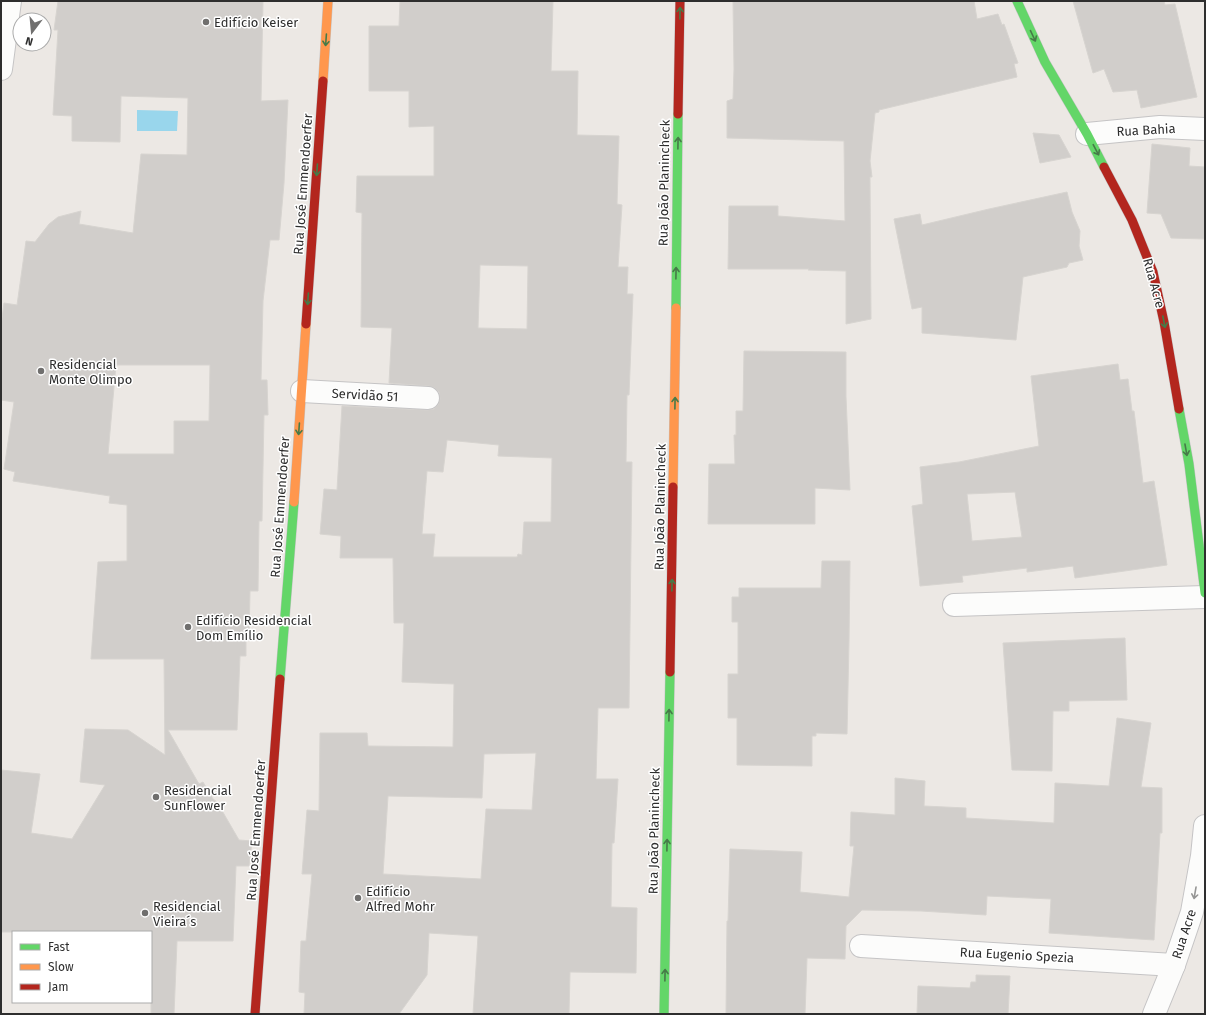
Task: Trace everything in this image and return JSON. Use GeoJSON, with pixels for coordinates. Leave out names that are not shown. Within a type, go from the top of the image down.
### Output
{"type":"FeatureCollection","features":[{"type":"Feature","properties":{"kind":"street"},"geometry":{"type":"LineString","coordinates":[[1,69],[10,1]]}},
{"type":"Feature","properties":{"kind":"street","name":"Rua José Emmendoerfer"},"geometry":{"type":"LineString","coordinates":[[255,1014],[302,392],[328,1]]}},
{"type":"Feature","properties":{"kind":"street","name":"Rua João Planincheck"},"geometry":{"type":"LineString","coordinates":[[664,1014],[680,1]]}},
{"type":"Feature","properties":{"kind":"street","name":"Rua Acre"},"geometry":{"type":"LineString","coordinates":[[1017,1],[1045,62],[1087,134],[1132,220],[1153,272],[1164,322],[1189,464],[1205,594]]}},
{"type":"Feature","properties":{"kind":"street","name":"Rua Bahia"},"geometry":{"type":"LineString","coordinates":[[1087,134],[1160,127],[1205,129]]}},
{"type":"Feature","properties":{"kind":"street","name":"Servidão 51"},"geometry":{"type":"LineString","coordinates":[[302,392],[428,398]]}},
{"type":"Feature","properties":{"kind":"street"},"geometry":{"type":"LineString","coordinates":[[954,606],[1205,597]]}},
{"type":"Feature","properties":{"kind":"street","name":"Rua Acre"},"geometry":{"type":"LineString","coordinates":[[1154,1014],[1174,965],[1192,912],[1202,856],[1205,826]]}},
{"type":"Feature","properties":{"kind":"street","name":"Rua Eugenio Spezia"},"geometry":{"type":"LineString","coordinates":[[861,946],[1174,965]]}},
{"type":"Feature","properties":{"kind":"water"},"geometry":{"type":"Polygon","coordinates":[[[137,110],[178,111],[177,131],[137,131],[137,110]]]}},
{"type":"Feature","properties":{"kind":"building"},"geometry":{"type":"Polygon","coordinates":[[[58,1],[263,1],[261,101],[288,100],[284,183],[279,240],[270,240],[263,301],[261,380],[267,380],[268,415],[264,415],[262,521],[259,521],[258,591],[250,591],[249,638],[246,638],[246,656],[240,656],[237,730],[168,730],[199,784],[203,782],[213,799],[217,802],[239,840],[252,841],[249,866],[236,866],[233,941],[177,941],[174,1014],[151,1014],[152,931],[1,932],[1,770],[40,774],[31,833],[72,839],[105,785],[80,782],[85,729],[128,730],[165,755],[164,659],[91,659],[98,562],[127,561],[127,505],[109,503],[110,496],[13,481],[15,472],[4,469],[14,402],[1,400],[1,326],[4,303],[17,305],[26,241],[35,242],[49,224],[58,217],[81,211],[79,224],[133,233],[141,154],[187,155],[188,98],[121,96],[120,142],[72,141],[72,116],[53,115],[58,30],[54,30],[58,1]],[[116,365],[108,454],[174,454],[174,421],[209,421],[210,365],[116,365]]]}},
{"type":"Feature","properties":{"kind":"building"},"geometry":{"type":"Polygon","coordinates":[[[400,1],[553,1],[551,71],[578,71],[577,135],[619,136],[617,204],[622,205],[618,267],[628,267],[627,294],[633,294],[629,395],[627,395],[626,462],[632,462],[629,708],[598,708],[596,779],[618,779],[614,843],[612,843],[611,907],[637,908],[636,973],[570,972],[569,1014],[473,1014],[478,936],[429,933],[427,975],[399,1014],[304,1014],[305,993],[299,992],[301,941],[306,941],[312,874],[302,874],[307,810],[319,811],[320,733],[367,733],[368,746],[453,747],[454,684],[402,682],[404,623],[394,623],[393,558],[340,558],[341,536],[320,534],[324,489],[337,490],[342,406],[427,410],[434,409],[438,405],[440,399],[439,392],[435,388],[429,386],[389,383],[392,328],[361,327],[362,213],[356,212],[357,176],[434,176],[434,126],[409,127],[409,91],[369,91],[369,26],[399,26],[400,1]],[[480,265],[478,328],[527,329],[528,266],[480,265]],[[447,440],[443,472],[427,471],[422,534],[435,534],[433,557],[517,557],[518,554],[522,555],[524,522],[551,522],[552,458],[498,456],[499,445],[447,440]],[[536,753],[484,754],[482,798],[388,796],[383,874],[481,879],[486,809],[532,810],[536,753]]]}},
{"type":"Feature","properties":{"kind":"building"},"geometry":{"type":"Polygon","coordinates":[[[733,1],[974,1],[977,19],[998,14],[1002,25],[1004,24],[1018,63],[1014,64],[1017,77],[879,110],[879,112],[875,113],[870,161],[872,177],[870,177],[871,319],[846,324],[846,271],[808,270],[809,269],[728,269],[729,206],[778,206],[778,216],[845,221],[844,141],[727,138],[727,101],[733,99],[733,1]]]}},
{"type":"Feature","properties":{"kind":"building"},"geometry":{"type":"Polygon","coordinates":[[[1073,1],[1164,1],[1165,5],[1175,4],[1197,97],[1141,108],[1137,90],[1113,92],[1104,69],[1093,73],[1073,1]]]}},
{"type":"Feature","properties":{"kind":"building"},"geometry":{"type":"Polygon","coordinates":[[[1033,133],[1059,135],[1071,157],[1040,163],[1033,133]]]}},
{"type":"Feature","properties":{"kind":"building"},"geometry":{"type":"Polygon","coordinates":[[[1152,144],[1190,148],[1189,166],[1205,167],[1205,239],[1171,238],[1161,214],[1147,213],[1152,144]]]}},
{"type":"Feature","properties":{"kind":"building"},"geometry":{"type":"Polygon","coordinates":[[[1067,192],[1072,212],[1080,231],[1079,246],[1083,260],[1069,263],[1067,267],[1023,277],[1016,340],[922,333],[922,307],[912,309],[894,219],[920,214],[922,225],[1067,192]]]}},
{"type":"Feature","properties":{"kind":"building"},"geometry":{"type":"Polygon","coordinates":[[[744,351],[846,352],[846,397],[850,490],[815,488],[815,524],[708,524],[709,464],[735,464],[734,435],[736,435],[736,411],[743,411],[744,351]]]}},
{"type":"Feature","properties":{"kind":"building"},"geometry":{"type":"Polygon","coordinates":[[[1118,364],[1120,380],[1128,379],[1132,411],[1134,411],[1143,483],[1154,481],[1167,565],[1075,578],[1073,566],[1027,572],[1027,568],[962,576],[963,582],[920,586],[912,506],[923,504],[920,467],[959,462],[1039,446],[1031,376],[1118,364]],[[1015,492],[967,494],[972,541],[1022,537],[1015,492]]]}},
{"type":"Feature","properties":{"kind":"building"},"geometry":{"type":"Polygon","coordinates":[[[822,561],[850,561],[847,734],[816,733],[816,736],[812,736],[812,766],[737,765],[737,718],[728,718],[728,674],[738,674],[738,622],[732,622],[732,597],[739,597],[739,588],[821,588],[822,561]]]}},
{"type":"Feature","properties":{"kind":"building"},"geometry":{"type":"Polygon","coordinates":[[[1125,638],[1127,700],[1069,701],[1069,711],[1053,711],[1052,771],[1012,770],[1003,643],[1125,638]]]}},
{"type":"Feature","properties":{"kind":"building"},"geometry":{"type":"Polygon","coordinates":[[[1117,718],[1151,723],[1141,787],[1162,788],[1162,833],[1160,833],[1154,940],[1049,933],[1051,899],[987,896],[986,915],[921,911],[862,910],[846,926],[845,959],[807,958],[805,1014],[726,1014],[727,921],[730,849],[802,852],[800,892],[849,897],[854,846],[850,846],[851,812],[895,815],[895,778],[925,781],[924,806],[966,808],[966,818],[1054,823],[1055,783],[1109,786],[1117,718]]]}},
{"type":"Feature","properties":{"kind":"building"},"geometry":{"type":"Polygon","coordinates":[[[976,975],[1010,976],[1008,1014],[917,1014],[918,986],[970,988],[971,982],[976,982],[976,975]]]}},
{"type":"Feature","properties":{"kind":"traffic: fast"},"geometry":{"type":"LineString","coordinates":[[1017,1],[1045,62],[1087,134],[1104,167]]}},
{"type":"Feature","properties":{"kind":"traffic: fast"},"geometry":{"type":"LineString","coordinates":[[676,308],[678,114]]}},
{"type":"Feature","properties":{"kind":"traffic: fast"},"geometry":{"type":"LineString","coordinates":[[1179,409],[1189,464],[1205,593]]}},
{"type":"Feature","properties":{"kind":"traffic: fast"},"geometry":{"type":"LineString","coordinates":[[280,679],[294,502]]}},
{"type":"Feature","properties":{"kind":"traffic: fast"},"geometry":{"type":"LineString","coordinates":[[664,1014],[670,672]]}},
{"type":"Feature","properties":{"kind":"traffic: slow"},"geometry":{"type":"LineString","coordinates":[[323,81],[328,1]]}},
{"type":"Feature","properties":{"kind":"traffic: slow"},"geometry":{"type":"LineString","coordinates":[[673,487],[676,308]]}},
{"type":"Feature","properties":{"kind":"traffic: slow"},"geometry":{"type":"LineString","coordinates":[[294,502],[306,324]]}},
{"type":"Feature","properties":{"kind":"traffic: jam"},"geometry":{"type":"LineString","coordinates":[[678,114],[680,1]]}},
{"type":"Feature","properties":{"kind":"traffic: jam"},"geometry":{"type":"LineString","coordinates":[[306,324],[323,81]]}},
{"type":"Feature","properties":{"kind":"traffic: jam"},"geometry":{"type":"LineString","coordinates":[[1104,167],[1132,220],[1153,272],[1164,322],[1179,409]]}},
{"type":"Feature","properties":{"kind":"traffic: jam"},"geometry":{"type":"LineString","coordinates":[[670,672],[673,487]]}},
{"type":"Feature","properties":{"kind":"traffic: jam"},"geometry":{"type":"LineString","coordinates":[[255,1014],[280,679]]}},
{"type":"Feature","properties":{"kind":"place","name":"Edifício Keiser"},"geometry":{"type":"Point","coordinates":[206,22]}},
{"type":"Feature","properties":{"kind":"place","name":"Residencial Monte Olimpo"},"geometry":{"type":"Point","coordinates":[41,371]}},
{"type":"Feature","properties":{"kind":"place","name":"Edifício Residencial Dom Emílio"},"geometry":{"type":"Point","coordinates":[188,627]}},
{"type":"Feature","properties":{"kind":"place","name":"Residencial SunFlower"},"geometry":{"type":"Point","coordinates":[156,797]}},
{"type":"Feature","properties":{"kind":"place","name":"Edifício Alfred Mohr"},"geometry":{"type":"Point","coordinates":[358,898]}},
{"type":"Feature","properties":{"kind":"place","name":"Residencial Vieira´s"},"geometry":{"type":"Point","coordinates":[145,913]}}]}
